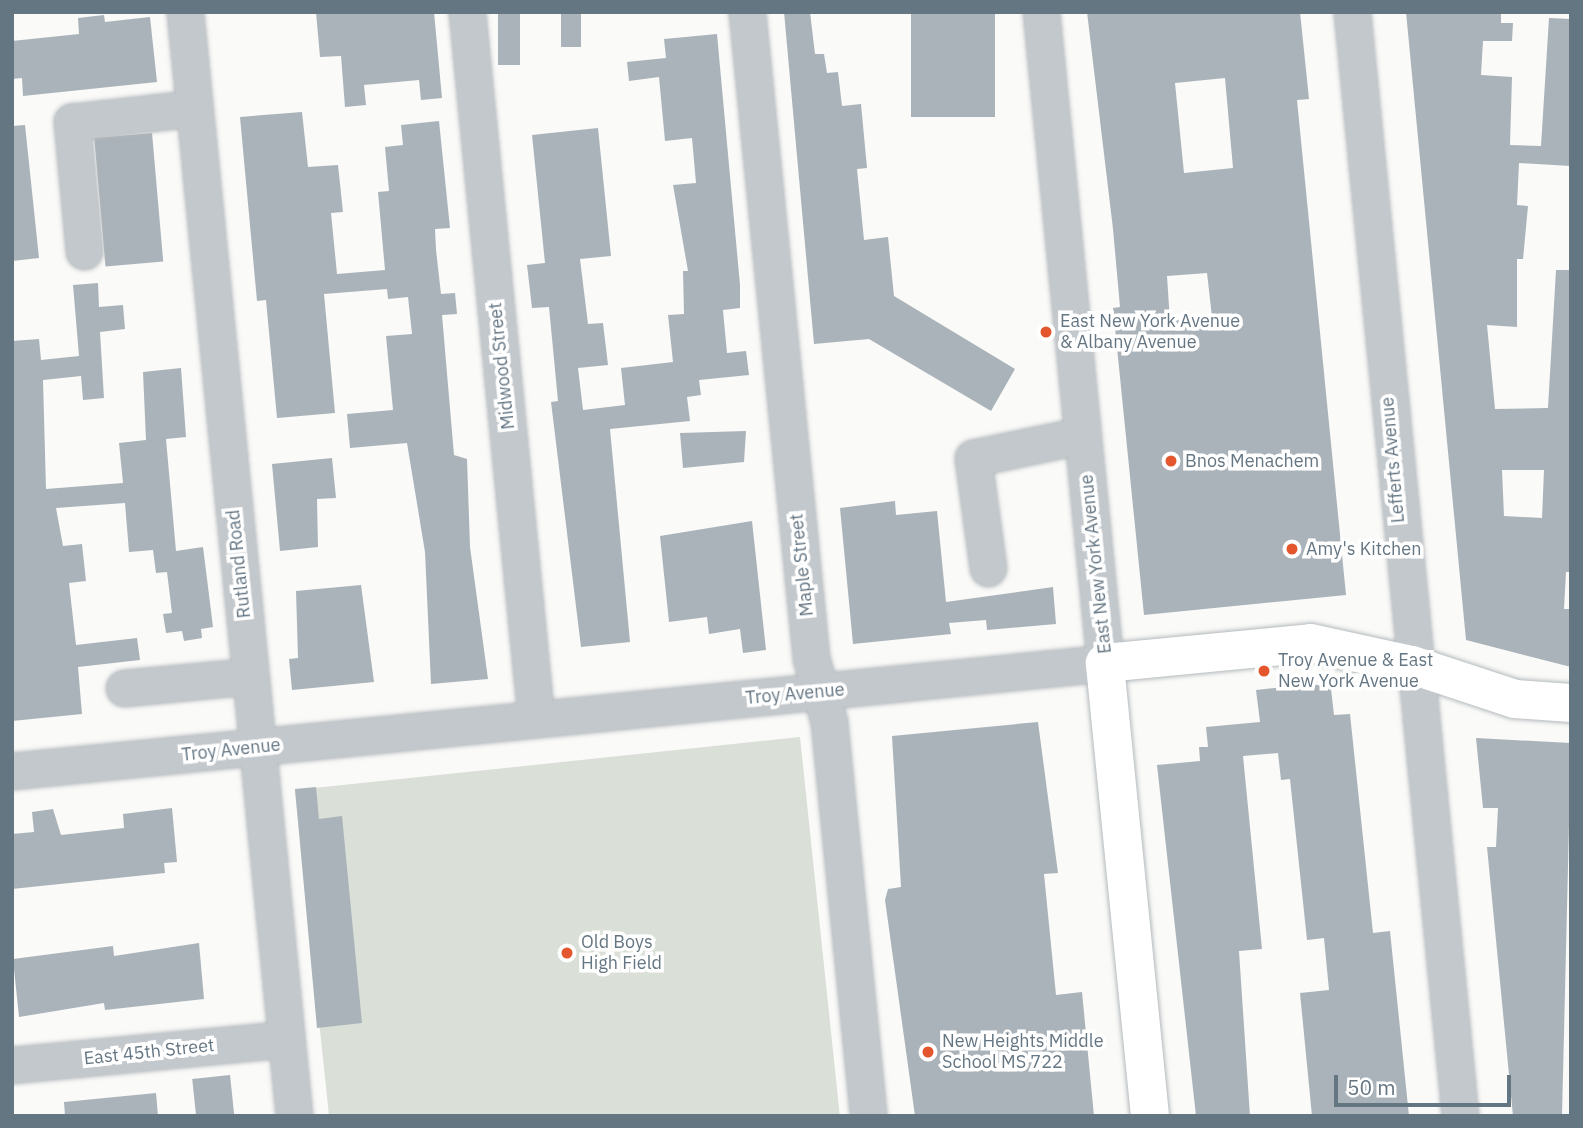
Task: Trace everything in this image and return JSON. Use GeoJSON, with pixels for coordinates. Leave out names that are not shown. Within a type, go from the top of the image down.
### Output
{"type":"FeatureCollection","features":[{"type":"Feature","properties":{"kind":"main road","name":"Troy Avenue"},"geometry":{"type":"LineString","coordinates":[[1105,663],[1311,643],[1412,665],[1515,699],[1571,703]]}},
{"type":"Feature","properties":{"kind":"main road","name":"East New York Avenue"},"geometry":{"type":"LineString","coordinates":[[1105,663],[1150,1116]]}},
{"type":"Feature","properties":{"kind":"street","name":"Rutland Road"},"geometry":{"type":"LineString","coordinates":[[185,12],[294,1116]]}},
{"type":"Feature","properties":{"kind":"street","name":"Midwood Street"},"geometry":{"type":"LineString","coordinates":[[467,12],[536,719]]}},
{"type":"Feature","properties":{"kind":"street","name":"Maple Street"},"geometry":{"type":"LineString","coordinates":[[747,12],[811,658],[829,722],[868,1116]]}},
{"type":"Feature","properties":{"kind":"street","name":"East New York Avenue"},"geometry":{"type":"LineString","coordinates":[[1041,12],[1105,663]]}},
{"type":"Feature","properties":{"kind":"street","name":"Lefferts Avenue"},"geometry":{"type":"LineString","coordinates":[[1352,12],[1412,665],[1460,1116]]}},
{"type":"Feature","properties":{"kind":"street"},"geometry":{"type":"LineString","coordinates":[[84,251],[72,122],[194,108]]}},
{"type":"Feature","properties":{"kind":"street"},"geometry":{"type":"LineString","coordinates":[[989,568],[973,458],[1083,435]]}},
{"type":"Feature","properties":{"kind":"street","name":"Troy Avenue"},"geometry":{"type":"LineString","coordinates":[[12,771],[1105,663]]}},
{"type":"Feature","properties":{"kind":"street"},"geometry":{"type":"LineString","coordinates":[[124,688],[250,676]]}},
{"type":"Feature","properties":{"kind":"street","name":"East 45th Street"},"geometry":{"type":"LineString","coordinates":[[12,1065],[285,1038]]}},
{"type":"Feature","properties":{"kind":"shaded area","name":"Old Boys High Field"},"geometry":{"type":"Polygon","coordinates":[[[800,737],[840,1116],[329,1116],[295,790],[800,737]]]}},
{"type":"Feature","properties":{"kind":"building"},"geometry":{"type":"Polygon","coordinates":[[[316,12],[434,12],[442,98],[421,100],[419,80],[364,85],[366,105],[345,107],[341,56],[320,57],[316,12]]]}},
{"type":"Feature","properties":{"kind":"building"},"geometry":{"type":"Polygon","coordinates":[[[498,12],[520,12],[520,65],[498,65],[498,12]]]}},
{"type":"Feature","properties":{"kind":"building"},"geometry":{"type":"Polygon","coordinates":[[[561,12],[581,12],[581,47],[561,47],[561,12]]]}},
{"type":"Feature","properties":{"kind":"building"},"geometry":{"type":"Polygon","coordinates":[[[784,12],[810,12],[815,54],[824,54],[827,73],[838,72],[842,106],[861,104],[867,168],[857,169],[864,240],[888,237],[894,296],[1015,369],[991,411],[869,339],[814,344],[784,12]]]}},
{"type":"Feature","properties":{"kind":"building"},"geometry":{"type":"Polygon","coordinates":[[[911,12],[995,12],[995,117],[911,117],[911,12]]]}},
{"type":"Feature","properties":{"kind":"building"},"geometry":{"type":"Polygon","coordinates":[[[1087,12],[1300,12],[1309,99],[1297,100],[1346,595],[1144,615],[1113,308],[1120,307],[1087,12]],[[1225,78],[1175,83],[1184,173],[1233,168],[1225,78]],[[1207,273],[1167,276],[1170,321],[1212,317],[1207,273]]]}},
{"type":"Feature","properties":{"kind":"building"},"geometry":{"type":"Polygon","coordinates":[[[1406,12],[1501,12],[1501,23],[1513,23],[1512,41],[1483,41],[1481,75],[1512,77],[1510,145],[1541,146],[1549,18],[1571,19],[1571,166],[1519,163],[1517,205],[1528,206],[1523,259],[1517,259],[1517,327],[1487,325],[1495,409],[1548,408],[1556,270],[1571,270],[1571,572],[1566,572],[1564,609],[1571,609],[1571,667],[1466,640],[1406,12]],[[1502,470],[1504,516],[1542,518],[1544,470],[1502,470]]]}},
{"type":"Feature","properties":{"kind":"building"},"geometry":{"type":"Polygon","coordinates":[[[104,15],[105,22],[150,17],[157,82],[23,96],[22,78],[12,79],[12,41],[79,34],[78,18],[104,15]]]}},
{"type":"Feature","properties":{"kind":"building"},"geometry":{"type":"Polygon","coordinates":[[[717,34],[740,285],[740,308],[723,310],[725,332],[727,353],[746,351],[749,375],[699,380],[701,395],[687,397],[690,421],[610,429],[630,642],[581,647],[551,402],[558,401],[549,307],[532,308],[527,265],[545,263],[532,135],[598,128],[611,256],[580,259],[588,324],[603,323],[608,365],[578,368],[583,410],[625,405],[621,368],[673,362],[668,315],[684,314],[683,271],[688,271],[673,185],[696,183],[692,138],[665,141],[659,77],[629,81],[627,62],[666,58],[664,39],[717,34]]]}},
{"type":"Feature","properties":{"kind":"building"},"geometry":{"type":"Polygon","coordinates":[[[302,112],[308,167],[338,165],[343,212],[331,213],[337,274],[385,270],[378,192],[389,191],[385,147],[403,145],[401,125],[439,121],[450,228],[435,229],[436,250],[441,294],[455,293],[457,314],[442,315],[454,455],[467,459],[470,547],[488,679],[431,684],[425,552],[407,443],[350,448],[347,414],[393,410],[386,336],[412,334],[408,297],[388,299],[387,289],[324,294],[335,413],[277,418],[266,300],[257,301],[240,117],[302,112]]]}},
{"type":"Feature","properties":{"kind":"building"},"geometry":{"type":"Polygon","coordinates":[[[25,125],[39,258],[12,261],[12,126],[25,125]]]}},
{"type":"Feature","properties":{"kind":"building"},"geometry":{"type":"Polygon","coordinates":[[[152,133],[163,262],[105,267],[94,138],[152,133]]]}},
{"type":"Feature","properties":{"kind":"building"},"geometry":{"type":"Polygon","coordinates":[[[98,283],[99,307],[123,305],[125,329],[100,332],[104,398],[83,400],[81,376],[43,380],[46,489],[123,483],[119,443],[146,440],[143,372],[181,368],[186,437],[166,439],[176,551],[203,547],[213,627],[201,629],[202,638],[184,641],[182,631],[166,633],[163,614],[172,613],[167,572],[156,573],[153,550],[129,552],[125,503],[56,508],[63,546],[82,544],[86,581],[69,583],[76,645],[137,638],[140,660],[78,667],[82,714],[12,721],[12,341],[39,339],[41,360],[79,356],[73,285],[98,283]]]}},
{"type":"Feature","properties":{"kind":"building"},"geometry":{"type":"Polygon","coordinates":[[[746,431],[744,462],[683,468],[680,433],[746,431]]]}},
{"type":"Feature","properties":{"kind":"building"},"geometry":{"type":"Polygon","coordinates":[[[332,458],[336,498],[317,499],[318,547],[280,551],[272,464],[332,458]]]}},
{"type":"Feature","properties":{"kind":"building"},"geometry":{"type":"Polygon","coordinates":[[[895,501],[896,515],[937,511],[946,602],[1053,587],[1056,624],[987,630],[986,620],[949,623],[951,634],[853,644],[840,508],[895,501]]]}},
{"type":"Feature","properties":{"kind":"building"},"geometry":{"type":"Polygon","coordinates":[[[752,521],[766,650],[743,653],[740,629],[709,634],[707,617],[669,622],[660,536],[752,521]]]}},
{"type":"Feature","properties":{"kind":"building"},"geometry":{"type":"Polygon","coordinates":[[[361,585],[374,682],[292,690],[289,659],[298,658],[296,591],[361,585]]]}},
{"type":"Feature","properties":{"kind":"building"},"geometry":{"type":"Polygon","coordinates":[[[1314,684],[1331,689],[1334,715],[1350,714],[1373,933],[1390,931],[1409,1116],[1312,1116],[1300,993],[1329,990],[1324,938],[1307,940],[1290,779],[1281,780],[1278,753],[1243,756],[1262,949],[1239,951],[1250,1116],[1196,1116],[1157,765],[1200,761],[1199,747],[1208,747],[1206,727],[1260,722],[1256,690],[1314,684]]]}},
{"type":"Feature","properties":{"kind":"building"},"geometry":{"type":"Polygon","coordinates":[[[1038,722],[1058,873],[1044,874],[1056,995],[1082,992],[1094,1116],[915,1116],[885,900],[888,889],[901,887],[892,736],[1038,722]]]}},
{"type":"Feature","properties":{"kind":"building"},"geometry":{"type":"Polygon","coordinates":[[[1476,738],[1571,743],[1562,1116],[1513,1116],[1487,847],[1496,847],[1498,808],[1483,808],[1476,738]]]}},
{"type":"Feature","properties":{"kind":"building"},"geometry":{"type":"Polygon","coordinates":[[[316,787],[319,819],[342,816],[362,1023],[317,1028],[295,789],[316,787]]]}},
{"type":"Feature","properties":{"kind":"building"},"geometry":{"type":"Polygon","coordinates":[[[172,808],[177,862],[164,863],[165,873],[12,889],[12,834],[34,832],[32,812],[53,809],[61,835],[124,828],[123,814],[172,808]]]}},
{"type":"Feature","properties":{"kind":"building"},"geometry":{"type":"Polygon","coordinates":[[[199,943],[204,999],[105,1010],[104,1003],[19,1017],[13,959],[113,946],[114,956],[199,943]]]}},
{"type":"Feature","properties":{"kind":"building"},"geometry":{"type":"Polygon","coordinates":[[[230,1075],[234,1116],[196,1116],[192,1079],[230,1075]]]}},
{"type":"Feature","properties":{"kind":"building"},"geometry":{"type":"Polygon","coordinates":[[[156,1093],[158,1116],[65,1116],[64,1102],[156,1093]]]}},
{"type":"Feature","properties":{"kind":"place","name":"East New York Avenue & Albany Avenue"},"geometry":{"type":"Point","coordinates":[1046,332]}},
{"type":"Feature","properties":{"kind":"place","name":"Bnos Menachem"},"geometry":{"type":"Point","coordinates":[1171,461]}},
{"type":"Feature","properties":{"kind":"place","name":"Amy's Kitchen"},"geometry":{"type":"Point","coordinates":[1292,549]}},
{"type":"Feature","properties":{"kind":"place","name":"Troy Avenue & East New York Avenue"},"geometry":{"type":"Point","coordinates":[1264,671]}},
{"type":"Feature","properties":{"kind":"place","name":"Old Boys High Field"},"geometry":{"type":"Point","coordinates":[567,953]}},
{"type":"Feature","properties":{"kind":"place","name":"New Heights Middle School MS 722"},"geometry":{"type":"Point","coordinates":[928,1052]}}]}
